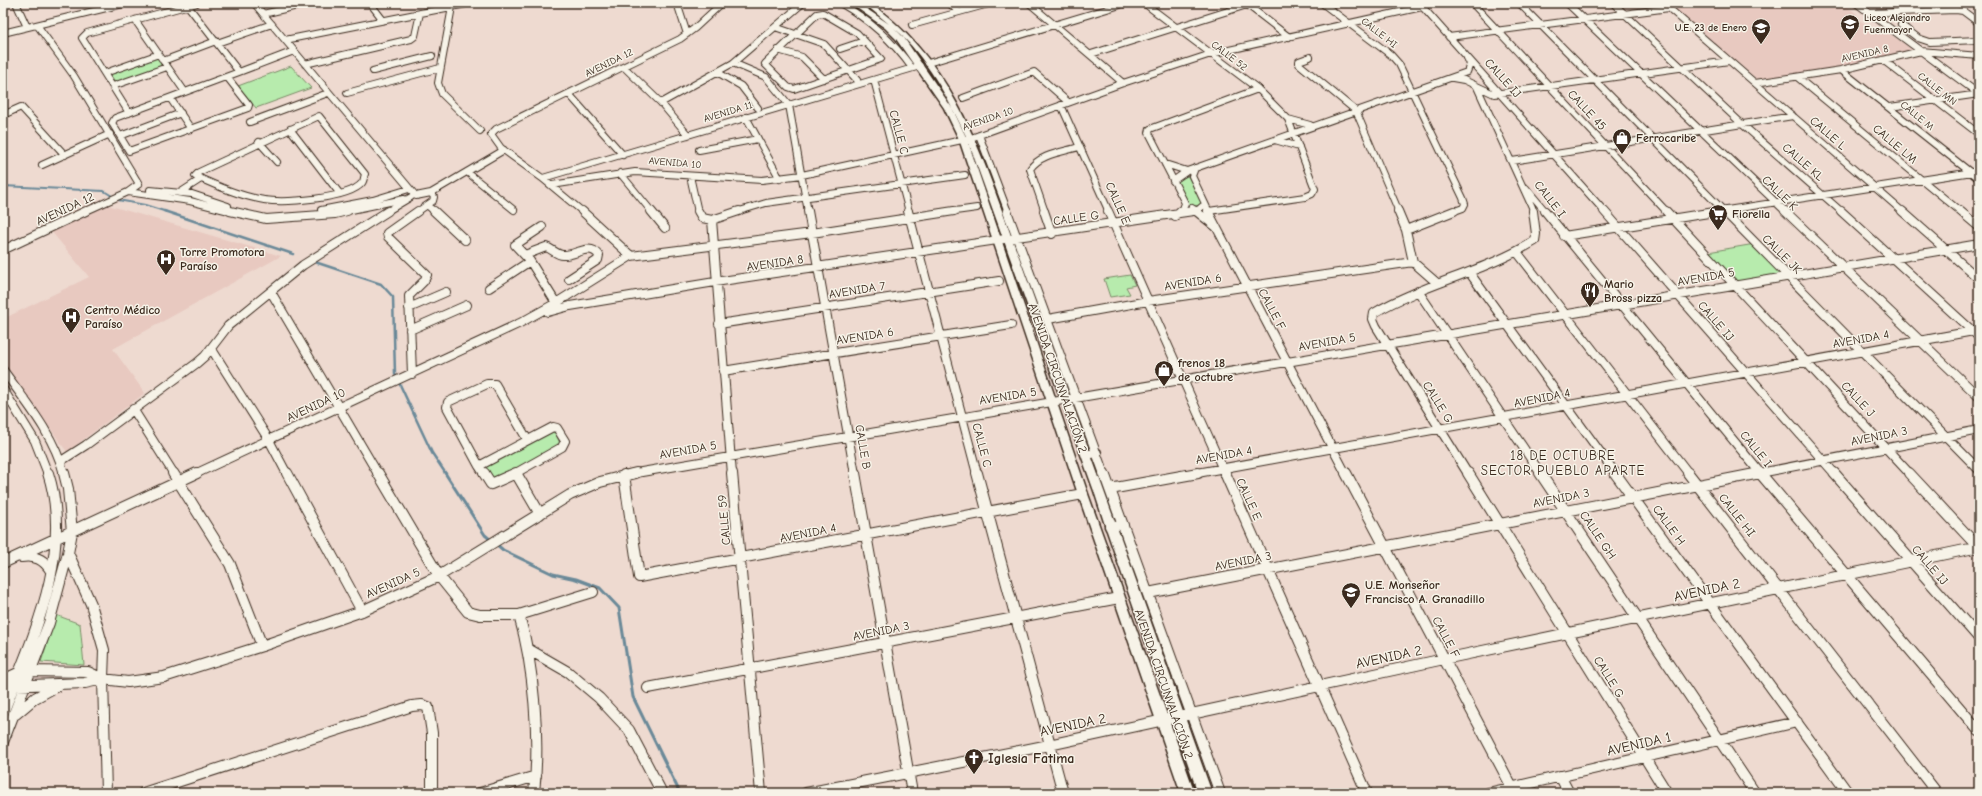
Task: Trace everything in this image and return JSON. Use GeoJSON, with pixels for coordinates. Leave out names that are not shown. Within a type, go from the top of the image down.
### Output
{"type":"FeatureCollection","features":[{"type":"Feature","properties":{"kind":"main road","name":"AVENIDA CIRCUNVALACIÓN 2"},"geometry":{"type":"LineString","coordinates":[[866,3],[894,22],[914,43],[920,66]]}},
{"type":"Feature","properties":{"kind":"main road","name":"AVENIDA CIRCUNVALACIÓN 2"},"geometry":{"type":"LineString","coordinates":[[846,4],[888,26],[893,36],[958,110],[989,174],[1003,242],[1040,330],[1205,793]]}},
{"type":"Feature","properties":{"kind":"main road","name":"AVENIDA CIRCUNVALACIÓN 2"},"geometry":{"type":"LineString","coordinates":[[971,137],[1084,494],[1188,793]]}},
{"type":"Feature","properties":{"kind":"main road"},"geometry":{"type":"LineString","coordinates":[[1040,330],[1051,329]]}},
{"type":"Feature","properties":{"kind":"main road"},"geometry":{"type":"LineString","coordinates":[[1085,455],[1096,453]]}},
{"type":"Feature","properties":{"kind":"main road"},"geometry":{"type":"LineString","coordinates":[[1110,527],[1122,525]]}},
{"type":"Feature","properties":{"kind":"street"},"geometry":{"type":"LineString","coordinates":[[16,3],[27,27]]}},
{"type":"Feature","properties":{"kind":"street"},"geometry":{"type":"LineString","coordinates":[[3,33],[108,5],[127,3]]}},
{"type":"Feature","properties":{"kind":"street"},"geometry":{"type":"LineString","coordinates":[[129,113],[82,38],[87,33],[197,3]]}},
{"type":"Feature","properties":{"kind":"street"},"geometry":{"type":"LineString","coordinates":[[254,3],[412,194]]}},
{"type":"Feature","properties":{"kind":"street"},"geometry":{"type":"LineString","coordinates":[[370,3],[383,20]]}},
{"type":"Feature","properties":{"kind":"street"},"geometry":{"type":"LineString","coordinates":[[285,40],[420,14],[451,5],[471,3]]}},
{"type":"Feature","properties":{"kind":"street"},"geometry":{"type":"LineString","coordinates":[[677,3],[687,34]]}},
{"type":"Feature","properties":{"kind":"street","name":"AVENIDA 12"},"geometry":{"type":"LineString","coordinates":[[504,150],[491,136],[496,129],[624,67],[687,34],[722,3]]}},
{"type":"Feature","properties":{"kind":"street"},"geometry":{"type":"LineString","coordinates":[[660,103],[733,64],[803,3]]}},
{"type":"Feature","properties":{"kind":"street"},"geometry":{"type":"LineString","coordinates":[[949,3],[958,11]]}},
{"type":"Feature","properties":{"kind":"street"},"geometry":{"type":"LineString","coordinates":[[912,26],[958,11],[992,3]]}},
{"type":"Feature","properties":{"kind":"street"},"geometry":{"type":"LineString","coordinates":[[1029,3],[1123,82]]}},
{"type":"Feature","properties":{"kind":"street","name":"AVENIDA 11"},"geometry":{"type":"LineString","coordinates":[[543,178],[1127,3]]}},
{"type":"Feature","properties":{"kind":"street","name":"CALLE 52"},"geometry":{"type":"LineString","coordinates":[[1144,3],[1258,89],[1288,119],[1293,132]]}},
{"type":"Feature","properties":{"kind":"street","name":"CALLE HI"},"geometry":{"type":"LineString","coordinates":[[1322,3],[1391,55],[1399,64],[1465,204],[1462,208],[1406,230]]}},
{"type":"Feature","properties":{"kind":"street","name":"CALLE 45"},"geometry":{"type":"LineString","coordinates":[[1472,3],[1735,285]]}},
{"type":"Feature","properties":{"kind":"street","name":"CALLE JK"},"geometry":{"type":"LineString","coordinates":[[1519,3],[1979,470]]}},
{"type":"Feature","properties":{"kind":"street","name":"CALLE K"},"geometry":{"type":"LineString","coordinates":[[1567,3],[1979,398]]}},
{"type":"Feature","properties":{"kind":"street","name":"CALLE KL"},"geometry":{"type":"LineString","coordinates":[[1613,3],[1743,124],[1892,259],[1977,333]]}},
{"type":"Feature","properties":{"kind":"street","name":"CALLE L"},"geometry":{"type":"LineString","coordinates":[[1663,3],[1979,279]]}},
{"type":"Feature","properties":{"kind":"street"},"geometry":{"type":"LineString","coordinates":[[1856,3],[1979,94]]}},
{"type":"Feature","properties":{"kind":"street"},"geometry":{"type":"LineString","coordinates":[[263,14],[306,4]]}},
{"type":"Feature","properties":{"kind":"street"},"geometry":{"type":"LineString","coordinates":[[1091,54],[1246,4],[1289,37]]}},
{"type":"Feature","properties":{"kind":"street"},"geometry":{"type":"LineString","coordinates":[[451,5],[440,68],[438,83],[439,90],[480,131]]}},
{"type":"Feature","properties":{"kind":"street","name":"AVENIDA 10"},"geometry":{"type":"LineString","coordinates":[[552,185],[620,173],[646,171],[690,176],[762,180],[780,179],[802,175],[971,137],[1123,82],[1212,54],[1349,24],[1420,5]]}},
{"type":"Feature","properties":{"kind":"street","name":"CALLE IJ"},"geometry":{"type":"LineString","coordinates":[[1420,5],[1500,93],[1979,638]]}},
{"type":"Feature","properties":{"kind":"street"},"geometry":{"type":"LineString","coordinates":[[188,6],[239,72]]}},
{"type":"Feature","properties":{"kind":"street"},"geometry":{"type":"LineString","coordinates":[[1449,37],[1499,32],[1668,8]]}},
{"type":"Feature","properties":{"kind":"street"},"geometry":{"type":"LineString","coordinates":[[1870,13],[1956,10],[1963,11],[1979,23]]}},
{"type":"Feature","properties":{"kind":"street"},"geometry":{"type":"LineString","coordinates":[[823,13],[847,26],[881,59],[850,71],[794,89],[788,87],[765,64],[794,35],[817,14],[823,13]]}},
{"type":"Feature","properties":{"kind":"street"},"geometry":{"type":"LineString","coordinates":[[306,64],[411,39],[415,36],[420,14]]}},
{"type":"Feature","properties":{"kind":"street"},"geometry":{"type":"LineString","coordinates":[[135,20],[185,92]]}},
{"type":"Feature","properties":{"kind":"street"},"geometry":{"type":"LineString","coordinates":[[113,86],[216,42],[270,22]]}},
{"type":"Feature","properties":{"kind":"street"},"geometry":{"type":"LineString","coordinates":[[37,25],[74,76],[139,181],[136,188],[181,192],[200,196],[257,214],[288,214],[322,210],[373,200],[412,194],[430,193],[504,150],[552,185],[631,256],[909,219],[977,208]]}},
{"type":"Feature","properties":{"kind":"street"},"geometry":{"type":"LineString","coordinates":[[1901,25],[1924,41],[1979,40]]}},
{"type":"Feature","properties":{"kind":"street"},"geometry":{"type":"LineString","coordinates":[[774,28],[824,44],[857,80]]}},
{"type":"Feature","properties":{"kind":"street"},"geometry":{"type":"LineString","coordinates":[[840,49],[864,41]]}},
{"type":"Feature","properties":{"kind":"street"},"geometry":{"type":"LineString","coordinates":[[778,50],[807,60],[824,79]]}},
{"type":"Feature","properties":{"kind":"street"},"geometry":{"type":"LineString","coordinates":[[227,77],[248,105],[248,108],[129,151],[112,121],[129,113],[294,51]]}},
{"type":"Feature","properties":{"kind":"street","name":"AVENIDA 8"},"geometry":{"type":"LineString","coordinates":[[1755,83],[1841,70],[1921,51],[1979,56]]}},
{"type":"Feature","properties":{"kind":"street"},"geometry":{"type":"LineString","coordinates":[[105,74],[159,54]]}},
{"type":"Feature","properties":{"kind":"street"},"geometry":{"type":"LineString","coordinates":[[1174,181],[1178,176],[1195,168],[1293,132],[1467,72],[1470,64],[1466,55]]}},
{"type":"Feature","properties":{"kind":"street"},"geometry":{"type":"LineString","coordinates":[[373,71],[432,56]]}},
{"type":"Feature","properties":{"kind":"street"},"geometry":{"type":"LineString","coordinates":[[1310,57],[1299,61],[1299,64],[1356,111],[1406,230],[1413,262],[1437,283]]}},
{"type":"Feature","properties":{"kind":"street"},"geometry":{"type":"LineString","coordinates":[[424,58],[429,71]]}},
{"type":"Feature","properties":{"kind":"street","name":"CALLE MN"},"geometry":{"type":"LineString","coordinates":[[1883,60],[1979,134]]}},
{"type":"Feature","properties":{"kind":"street"},"geometry":{"type":"LineString","coordinates":[[1450,78],[1461,78],[1470,81],[1477,88],[1486,93],[1500,93],[1548,85],[1729,61]]}},
{"type":"Feature","properties":{"kind":"street"},"geometry":{"type":"LineString","coordinates":[[733,64],[766,76],[789,105]]}},
{"type":"Feature","properties":{"kind":"street"},"geometry":{"type":"LineString","coordinates":[[624,67],[660,103],[688,135]]}},
{"type":"Feature","properties":{"kind":"street"},"geometry":{"type":"LineString","coordinates":[[347,93],[440,68]]}},
{"type":"Feature","properties":{"kind":"street","name":"CALLE M"},"geometry":{"type":"LineString","coordinates":[[1841,70],[1890,107],[1979,179]]}},
{"type":"Feature","properties":{"kind":"street"},"geometry":{"type":"LineString","coordinates":[[717,72],[741,86],[758,108]]}},
{"type":"Feature","properties":{"kind":"street","name":"CALLE E"},"geometry":{"type":"LineString","coordinates":[[963,98],[1032,72],[1037,73],[1065,104],[1079,147],[1115,225],[1221,467],[1269,570],[1367,793]]}},
{"type":"Feature","properties":{"kind":"street","name":"CALLE LM"},"geometry":{"type":"LineString","coordinates":[[1797,77],[1979,227]]}},
{"type":"Feature","properties":{"kind":"street","name":"CALLE C"},"geometry":{"type":"LineString","coordinates":[[874,80],[928,292],[1063,793]]}},
{"type":"Feature","properties":{"kind":"street","name":"CALLE G"},"geometry":{"type":"LineString","coordinates":[[1477,88],[1483,97],[1532,207],[1536,234],[1535,241],[1517,252],[1418,291],[1374,313],[1374,319],[1376,326],[1387,345],[1441,429],[1667,793]]}},
{"type":"Feature","properties":{"kind":"street"},"geometry":{"type":"LineString","coordinates":[[1216,228],[1185,203],[1149,133],[1150,129],[1154,126],[1258,89]]}},
{"type":"Feature","properties":{"kind":"street"},"geometry":{"type":"LineString","coordinates":[[250,122],[328,93]]}},
{"type":"Feature","properties":{"kind":"street"},"geometry":{"type":"LineString","coordinates":[[569,94],[623,155]]}},
{"type":"Feature","properties":{"kind":"street"},"geometry":{"type":"LineString","coordinates":[[1890,107],[1979,94]]}},
{"type":"Feature","properties":{"kind":"street"},"geometry":{"type":"LineString","coordinates":[[170,98],[191,129]]}},
{"type":"Feature","properties":{"kind":"street"},"geometry":{"type":"LineString","coordinates":[[16,99],[65,155]]}},
{"type":"Feature","properties":{"kind":"street","name":"CALLE B"},"geometry":{"type":"LineString","coordinates":[[789,105],[912,793]]}},
{"type":"Feature","properties":{"kind":"street"},"geometry":{"type":"LineString","coordinates":[[3,115],[21,106]]}},
{"type":"Feature","properties":{"kind":"street"},"geometry":{"type":"LineString","coordinates":[[120,136],[180,113]]}},
{"type":"Feature","properties":{"kind":"street"},"geometry":{"type":"LineString","coordinates":[[1512,161],[1793,116]]}},
{"type":"Feature","properties":{"kind":"street"},"geometry":{"type":"LineString","coordinates":[[314,117],[320,117],[361,167],[365,178],[363,182],[354,189],[340,194],[286,201],[265,200],[195,176],[196,173],[259,142],[314,117]]}},
{"type":"Feature","properties":{"kind":"street"},"geometry":{"type":"LineString","coordinates":[[746,117],[780,179]]}},
{"type":"Feature","properties":{"kind":"street"},"geometry":{"type":"LineString","coordinates":[[1288,119],[1298,123],[1314,125]]}},
{"type":"Feature","properties":{"kind":"street"},"geometry":{"type":"LineString","coordinates":[[290,128],[340,194]]}},
{"type":"Feature","properties":{"kind":"street","name":"CALLE G"},"geometry":{"type":"LineString","coordinates":[[1018,239],[1174,216],[1207,207],[1305,197],[1312,194],[1315,189],[1293,132]]}},
{"type":"Feature","properties":{"kind":"street"},"geometry":{"type":"LineString","coordinates":[[42,165],[110,134]]}},
{"type":"Feature","properties":{"kind":"street"},"geometry":{"type":"LineString","coordinates":[[699,150],[758,139]]}},
{"type":"Feature","properties":{"kind":"street"},"geometry":{"type":"LineString","coordinates":[[1274,139],[1299,147]]}},
{"type":"Feature","properties":{"kind":"street"},"geometry":{"type":"LineString","coordinates":[[259,142],[277,162]]}},
{"type":"Feature","properties":{"kind":"street"},"geometry":{"type":"LineString","coordinates":[[1052,234],[1030,168],[1032,164],[1041,158],[1079,147]]}},
{"type":"Feature","properties":{"kind":"street"},"geometry":{"type":"LineString","coordinates":[[1165,164],[1173,168],[1187,171]]}},
{"type":"Feature","properties":{"kind":"street","name":"CALLE F"},"geometry":{"type":"LineString","coordinates":[[1195,168],[1192,176],[1194,182],[1216,228],[1514,790]]}},
{"type":"Feature","properties":{"kind":"street"},"geometry":{"type":"LineString","coordinates":[[1564,236],[1979,171]]}},
{"type":"Feature","properties":{"kind":"street"},"geometry":{"type":"LineString","coordinates":[[468,172],[514,210]]}},
{"type":"Feature","properties":{"kind":"street"},"geometry":{"type":"LineString","coordinates":[[620,173],[665,228]]}},
{"type":"Feature","properties":{"kind":"street"},"geometry":{"type":"LineString","coordinates":[[989,174],[1018,239],[1048,319],[1220,793]]}},
{"type":"Feature","properties":{"kind":"street"},"geometry":{"type":"LineString","coordinates":[[690,176],[698,212],[702,218],[712,220],[759,205],[965,175]]}},
{"type":"Feature","properties":{"kind":"street","name":"CALLE I"},"geometry":{"type":"LineString","coordinates":[[1519,178],[1564,236],[1688,383],[1760,473],[1979,731]]}},
{"type":"Feature","properties":{"kind":"street"},"geometry":{"type":"LineString","coordinates":[[181,192],[201,179]]}},
{"type":"Feature","properties":{"kind":"street","name":"AVENIDA 12"},"geometry":{"type":"LineString","coordinates":[[3,250],[136,188]]}},
{"type":"Feature","properties":{"kind":"street"},"geometry":{"type":"LineString","coordinates":[[128,192],[190,201],[247,216],[266,219],[335,214],[412,194]]}},
{"type":"Feature","properties":{"kind":"street"},"geometry":{"type":"LineString","coordinates":[[412,374],[409,308],[410,293],[426,280],[427,275],[388,237],[387,233],[428,206],[434,199],[430,193]]}},
{"type":"Feature","properties":{"kind":"street"},"geometry":{"type":"LineString","coordinates":[[61,461],[86,445],[197,363],[228,326],[303,265],[412,194]]}},
{"type":"Feature","properties":{"kind":"street"},"geometry":{"type":"LineString","coordinates":[[322,210],[326,196]]}},
{"type":"Feature","properties":{"kind":"street"},"geometry":{"type":"LineString","coordinates":[[1174,216],[1183,209],[1185,203]]}},
{"type":"Feature","properties":{"kind":"street"},"geometry":{"type":"LineString","coordinates":[[428,206],[465,240]]}},
{"type":"Feature","properties":{"kind":"street","name":"CALLE 59"},"geometry":{"type":"LineString","coordinates":[[712,220],[730,456],[761,793]]}},
{"type":"Feature","properties":{"kind":"street"},"geometry":{"type":"LineString","coordinates":[[542,227],[515,244],[527,258],[556,303]]}},
{"type":"Feature","properties":{"kind":"street","name":"AVENIDA 8"},"geometry":{"type":"LineString","coordinates":[[537,315],[570,306],[716,282],[1018,239]]}},
{"type":"Feature","properties":{"kind":"street","name":"AVENIDA 5"},"geometry":{"type":"LineString","coordinates":[[3,686],[61,685],[85,683],[102,679],[128,682],[164,677],[262,646],[362,611],[439,576],[584,488],[624,475],[1979,244]]}},
{"type":"Feature","properties":{"kind":"street"},"geometry":{"type":"LineString","coordinates":[[489,288],[527,258],[546,247],[564,255],[590,248],[597,251],[599,255],[598,260],[569,279]]}},
{"type":"Feature","properties":{"kind":"street","name":"CALLE HI"},"geometry":{"type":"LineString","coordinates":[[1517,252],[1937,793]]}},
{"type":"Feature","properties":{"kind":"street","name":"AVENIDA 10"},"geometry":{"type":"LineString","coordinates":[[7,561],[178,483],[537,315],[631,256]]}},
{"type":"Feature","properties":{"kind":"street","name":"AVENIDA 6"},"geometry":{"type":"LineString","coordinates":[[1048,319],[1148,301],[1413,262]]}},
{"type":"Feature","properties":{"kind":"street","name":"CALLE H"},"geometry":{"type":"LineString","coordinates":[[1469,272],[1848,793]]}},
{"type":"Feature","properties":{"kind":"street","name":"AVENIDA 7"},"geometry":{"type":"LineString","coordinates":[[719,324],[999,281]]}},
{"type":"Feature","properties":{"kind":"street","name":"CALLE J"},"geometry":{"type":"LineString","coordinates":[[1735,285],[1979,547]]}},
{"type":"Feature","properties":{"kind":"street","name":"CALLE GH"},"geometry":{"type":"LineString","coordinates":[[1418,291],[1505,417],[1755,793]]}},
{"type":"Feature","properties":{"kind":"street"},"geometry":{"type":"LineString","coordinates":[[271,292],[439,576],[468,612],[480,615],[520,615],[593,592]]}},
{"type":"Feature","properties":{"kind":"street"},"geometry":{"type":"LineString","coordinates":[[409,308],[446,292]]}},
{"type":"Feature","properties":{"kind":"street"},"geometry":{"type":"LineString","coordinates":[[565,297],[570,306]]}},
{"type":"Feature","properties":{"kind":"street"},"geometry":{"type":"LineString","coordinates":[[410,330],[467,305]]}},
{"type":"Feature","properties":{"kind":"street","name":"AVENIDA 6"},"geometry":{"type":"LineString","coordinates":[[723,371],[1011,325]]}},
{"type":"Feature","properties":{"kind":"street","name":"AVENIDA 4"},"geometry":{"type":"LineString","coordinates":[[1110,489],[1221,467],[1441,429],[1806,361],[1920,341],[1977,333]]}},
{"type":"Feature","properties":{"kind":"street"},"geometry":{"type":"LineString","coordinates":[[211,348],[269,440],[362,611]]}},
{"type":"Feature","properties":{"kind":"street"},"geometry":{"type":"LineString","coordinates":[[3,370],[44,427],[61,461],[68,489],[72,532],[68,553],[49,623],[3,742]]}},
{"type":"Feature","properties":{"kind":"street"},"geometry":{"type":"LineString","coordinates":[[479,466],[527,439],[555,427],[565,442],[562,447],[516,473],[491,484],[479,466],[446,405],[450,401],[487,384],[494,384],[527,439]]}},
{"type":"Feature","properties":{"kind":"street"},"geometry":{"type":"LineString","coordinates":[[3,389],[26,421],[44,458],[56,499],[58,538],[51,571],[36,626],[3,713]]}},
{"type":"Feature","properties":{"kind":"street"},"geometry":{"type":"LineString","coordinates":[[133,409],[230,564],[262,646]]}},
{"type":"Feature","properties":{"kind":"street","name":"AVENIDA 3"},"geometry":{"type":"LineString","coordinates":[[1148,593],[1979,430]]}},
{"type":"Feature","properties":{"kind":"street"},"geometry":{"type":"LineString","coordinates":[[516,473],[540,514]]}},
{"type":"Feature","properties":{"kind":"street","name":"AVENIDA 4"},"geometry":{"type":"LineString","coordinates":[[624,475],[639,577],[1084,494]]}},
{"type":"Feature","properties":{"kind":"street","name":"AVENIDA 2"},"geometry":{"type":"LineString","coordinates":[[806,793],[1049,745],[1444,659],[1979,547]]}},
{"type":"Feature","properties":{"kind":"street"},"geometry":{"type":"LineString","coordinates":[[68,553],[91,604],[104,650],[102,679],[106,793]]}},
{"type":"Feature","properties":{"kind":"street"},"geometry":{"type":"LineString","coordinates":[[7,561],[36,556],[46,563],[51,571]]}},
{"type":"Feature","properties":{"kind":"street","name":"AVENIDA 3"},"geometry":{"type":"LineString","coordinates":[[648,688],[1119,598]]}},
{"type":"Feature","properties":{"kind":"street"},"geometry":{"type":"LineString","coordinates":[[520,615],[527,637],[531,668],[536,776],[534,793]]}},
{"type":"Feature","properties":{"kind":"street"},"geometry":{"type":"LineString","coordinates":[[528,649],[548,659],[568,672],[599,698],[619,719],[628,730],[662,793]]}},
{"type":"Feature","properties":{"kind":"street","name":"AVENIDA 5"},"geometry":{"type":"LineString","coordinates":[[3,680],[18,673],[31,671],[88,672],[102,679]]}},
{"type":"Feature","properties":{"kind":"street"},"geometry":{"type":"LineString","coordinates":[[13,718],[24,705],[36,696],[61,685]]}},
{"type":"Feature","properties":{"kind":"street"},"geometry":{"type":"LineString","coordinates":[[144,793],[412,706],[422,705],[428,707],[431,719],[432,793]]}},
{"type":"Feature","properties":{"kind":"street","name":"AVENIDA 1"},"geometry":{"type":"LineString","coordinates":[[1488,793],[1514,790],[1560,776],[1797,722]]}},
{"type":"Feature","properties":{"kind":"street"},"geometry":{"type":"LineString","coordinates":[[480,793],[536,776]]}},
{"type":"Feature","properties":{"kind":"street"},"geometry":{"type":"LineString","coordinates":[[1560,776],[1569,793]]}},
{"type":"Feature","properties":{"kind":"shaded area"},"geometry":{"type":"Polygon","coordinates":[[[1668,3],[1842,3],[1857,14],[1852,15],[1875,31],[1884,30],[1914,51],[1834,69],[1758,80],[1668,3]]]}},
{"type":"Feature","properties":{"kind":"shaded area","name":"Centro Médico Paraíso"},"geometry":{"type":"Polygon","coordinates":[[[104,204],[281,256],[113,349],[145,393],[67,452],[3,361],[3,319],[89,277],[51,231],[104,204]]]}},
{"type":"Feature","properties":{"kind":"green space"},"geometry":{"type":"Polygon","coordinates":[[[157,57],[164,66],[115,83],[109,73],[157,57]]]}},
{"type":"Feature","properties":{"kind":"green space"},"geometry":{"type":"Polygon","coordinates":[[[291,66],[311,88],[256,108],[238,86],[291,66]]]}},
{"type":"Feature","properties":{"kind":"green space"},"geometry":{"type":"Polygon","coordinates":[[[1188,176],[1203,205],[1190,206],[1176,180],[1188,176]]]}},
{"type":"Feature","properties":{"kind":"green space"},"geometry":{"type":"Polygon","coordinates":[[[1755,244],[1784,275],[1736,283],[1708,252],[1755,244]]]}},
{"type":"Feature","properties":{"kind":"green space"},"geometry":{"type":"Polygon","coordinates":[[[1130,275],[1135,285],[1126,287],[1130,294],[1110,297],[1104,279],[1130,275]]]}},
{"type":"Feature","properties":{"kind":"green space"},"geometry":{"type":"Polygon","coordinates":[[[553,429],[561,445],[491,482],[482,467],[553,429]]]}},
{"type":"Feature","properties":{"kind":"green space"},"geometry":{"type":"Polygon","coordinates":[[[56,615],[80,624],[84,665],[41,662],[56,615]]]}},
{"type":"Feature","properties":{"kind":"waterway"},"geometry":{"type":"LineString","coordinates":[[3,186],[104,191],[112,196]]}},
{"type":"Feature","properties":{"kind":"waterway"},"geometry":{"type":"LineString","coordinates":[[118,200],[145,205],[167,212]]}},
{"type":"Feature","properties":{"kind":"waterway"},"geometry":{"type":"LineString","coordinates":[[167,212],[293,254]]}},
{"type":"Feature","properties":{"kind":"waterway"},"geometry":{"type":"LineString","coordinates":[[315,262],[381,284],[393,297],[395,374],[432,453],[446,474]]}},
{"type":"Feature","properties":{"kind":"waterway"},"geometry":{"type":"LineString","coordinates":[[445,473],[485,535],[491,540]]}},
{"type":"Feature","properties":{"kind":"waterway"},"geometry":{"type":"LineString","coordinates":[[495,543],[503,550],[553,574],[576,579],[600,588],[619,608],[633,697],[680,793]]}},
{"type":"Feature","properties":{"kind":"place","name":"Liceo Alejandro Fuenmayor"},"geometry":{"type":"Point","coordinates":[1850,41]}},
{"type":"Feature","properties":{"kind":"place","name":"U.E. 23 de Enero"},"geometry":{"type":"Point","coordinates":[1761,45]}},
{"type":"Feature","properties":{"kind":"place","name":"Ferrocaribe"},"geometry":{"type":"Point","coordinates":[1622,155]}},
{"type":"Feature","properties":{"kind":"place","name":"Fiorella"},"geometry":{"type":"Point","coordinates":[1718,231]}},
{"type":"Feature","properties":{"kind":"place","name":"Torre Promotora Paraíso"},"geometry":{"type":"Point","coordinates":[166,276]}},
{"type":"Feature","properties":{"kind":"place","name":"Mario Bross pizza"},"geometry":{"type":"Point","coordinates":[1590,308]}},
{"type":"Feature","properties":{"kind":"place","name":"Centro Médico Paraíso"},"geometry":{"type":"Point","coordinates":[71,334]}},
{"type":"Feature","properties":{"kind":"place","name":"frenos 18 de octubre"},"geometry":{"type":"Point","coordinates":[1164,387]}},
{"type":"Feature","properties":{"kind":"place","name":"U.E. Monseñor Francisco A. Granadillo"},"geometry":{"type":"Point","coordinates":[1351,609]}},
{"type":"Feature","properties":{"kind":"place","name":"Iglesia Fatima"},"geometry":{"type":"Point","coordinates":[974,775]}},
{"type":"Feature","properties":{"kind":"district","name":"18 DE OCTUBRE SECTOR PUEBLO APARTE"},"geometry":{"type":"Point","coordinates":[1563,462]}}]}
